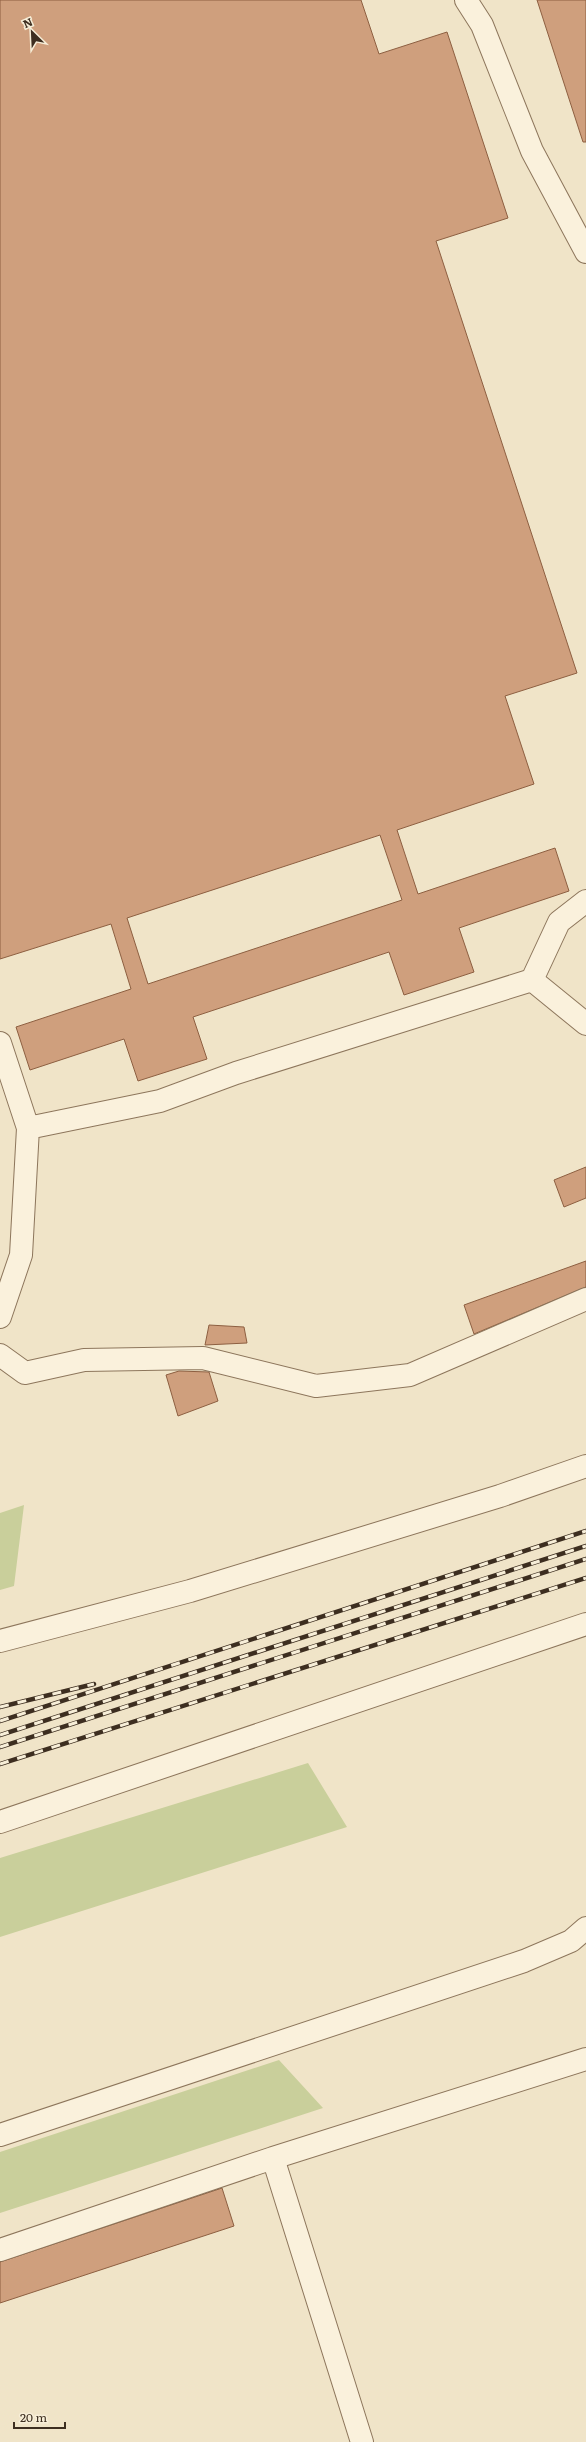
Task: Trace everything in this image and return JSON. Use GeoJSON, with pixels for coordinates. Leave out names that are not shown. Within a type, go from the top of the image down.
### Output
{"type":"FeatureCollection","features":[{"type":"Feature","properties":{"kind":"lane"},"geometry":{"type":"LineString","coordinates":[[466,0],[482,25],[532,151],[586,252]]}},
{"type":"Feature","properties":{"kind":"lane"},"geometry":{"type":"LineString","coordinates":[[28,1128],[160,1101],[236,1073],[532,980],[559,922],[586,901]]}},
{"type":"Feature","properties":{"kind":"lane"},"geometry":{"type":"LineString","coordinates":[[532,980],[586,1024]]}},
{"type":"Feature","properties":{"kind":"lane"},"geometry":{"type":"LineString","coordinates":[[0,1043],[28,1128],[21,1255],[0,1317]]}},
{"type":"Feature","properties":{"kind":"lane"},"geometry":{"type":"LineString","coordinates":[[0,1355],[25,1373],[84,1360],[203,1358],[316,1386],[410,1374],[586,1299]]}},
{"type":"Feature","properties":{"kind":"lane"},"geometry":{"type":"LineString","coordinates":[[0,1641],[190,1591],[493,1498],[586,1466]]}},
{"type":"Feature","properties":{"kind":"lane"},"geometry":{"type":"LineString","coordinates":[[0,1822],[586,1624]]}},
{"type":"Feature","properties":{"kind":"lane"},"geometry":{"type":"LineString","coordinates":[[0,2135],[524,1961],[571,1941],[586,1928]]}},
{"type":"Feature","properties":{"kind":"lane"},"geometry":{"type":"LineString","coordinates":[[0,2250],[273,2158],[586,2059]]}},
{"type":"Feature","properties":{"kind":"lane"},"geometry":{"type":"LineString","coordinates":[[273,2158],[362,2442]]}},
{"type":"Feature","properties":{"kind":"green space"},"geometry":{"type":"Polygon","coordinates":[[[24,1505],[14,1586],[0,1590],[0,1513],[24,1505]]]}},
{"type":"Feature","properties":{"kind":"green space"},"geometry":{"type":"Polygon","coordinates":[[[308,1763],[347,1827],[0,1937],[0,1858],[308,1763]]]}},
{"type":"Feature","properties":{"kind":"green space"},"geometry":{"type":"Polygon","coordinates":[[[279,2060],[323,2108],[0,2213],[0,2152],[279,2060]]]}},
{"type":"Feature","properties":{"kind":"building"},"geometry":{"type":"Polygon","coordinates":[[[0,0],[361,0],[379,54],[447,32],[508,218],[436,241],[577,673],[505,696],[534,784],[397,830],[418,894],[555,848],[569,891],[459,928],[474,972],[404,995],[389,952],[193,1017],[207,1059],[138,1081],[124,1039],[30,1070],[16,1027],[131,989],[111,924],[0,959],[0,0]],[[380,835],[127,918],[148,984],[402,900],[380,835]]]}},
{"type":"Feature","properties":{"kind":"building"},"geometry":{"type":"Polygon","coordinates":[[[537,0],[586,0],[586,142],[583,142],[537,0]]]}},
{"type":"Feature","properties":{"kind":"building"},"geometry":{"type":"Polygon","coordinates":[[[586,1167],[586,1198],[564,1207],[554,1180],[586,1167]]]}},
{"type":"Feature","properties":{"kind":"building"},"geometry":{"type":"Polygon","coordinates":[[[586,1261],[586,1287],[474,1334],[464,1305],[586,1261]]]}},
{"type":"Feature","properties":{"kind":"building"},"geometry":{"type":"Polygon","coordinates":[[[209,1325],[244,1327],[247,1343],[205,1345],[209,1325]]]}},
{"type":"Feature","properties":{"kind":"building"},"geometry":{"type":"Polygon","coordinates":[[[179,1371],[209,1372],[218,1401],[178,1416],[166,1375],[179,1371]]]}},
{"type":"Feature","properties":{"kind":"building"},"geometry":{"type":"Polygon","coordinates":[[[222,2188],[234,2226],[0,2303],[0,2262],[222,2188]]]}},
{"type":"Feature","properties":{"kind":"railway"},"geometry":{"type":"LineString","coordinates":[[0,1721],[586,1531]]}},
{"type":"Feature","properties":{"kind":"railway"},"geometry":{"type":"LineString","coordinates":[[0,1735],[586,1546]]}},
{"type":"Feature","properties":{"kind":"railway"},"geometry":{"type":"LineString","coordinates":[[0,1747],[586,1559]]}},
{"type":"Feature","properties":{"kind":"railway"},"geometry":{"type":"LineString","coordinates":[[0,1764],[586,1578]]}},
{"type":"Feature","properties":{"kind":"railway"},"geometry":{"type":"LineString","coordinates":[[0,1707],[94,1684]]}}]}
